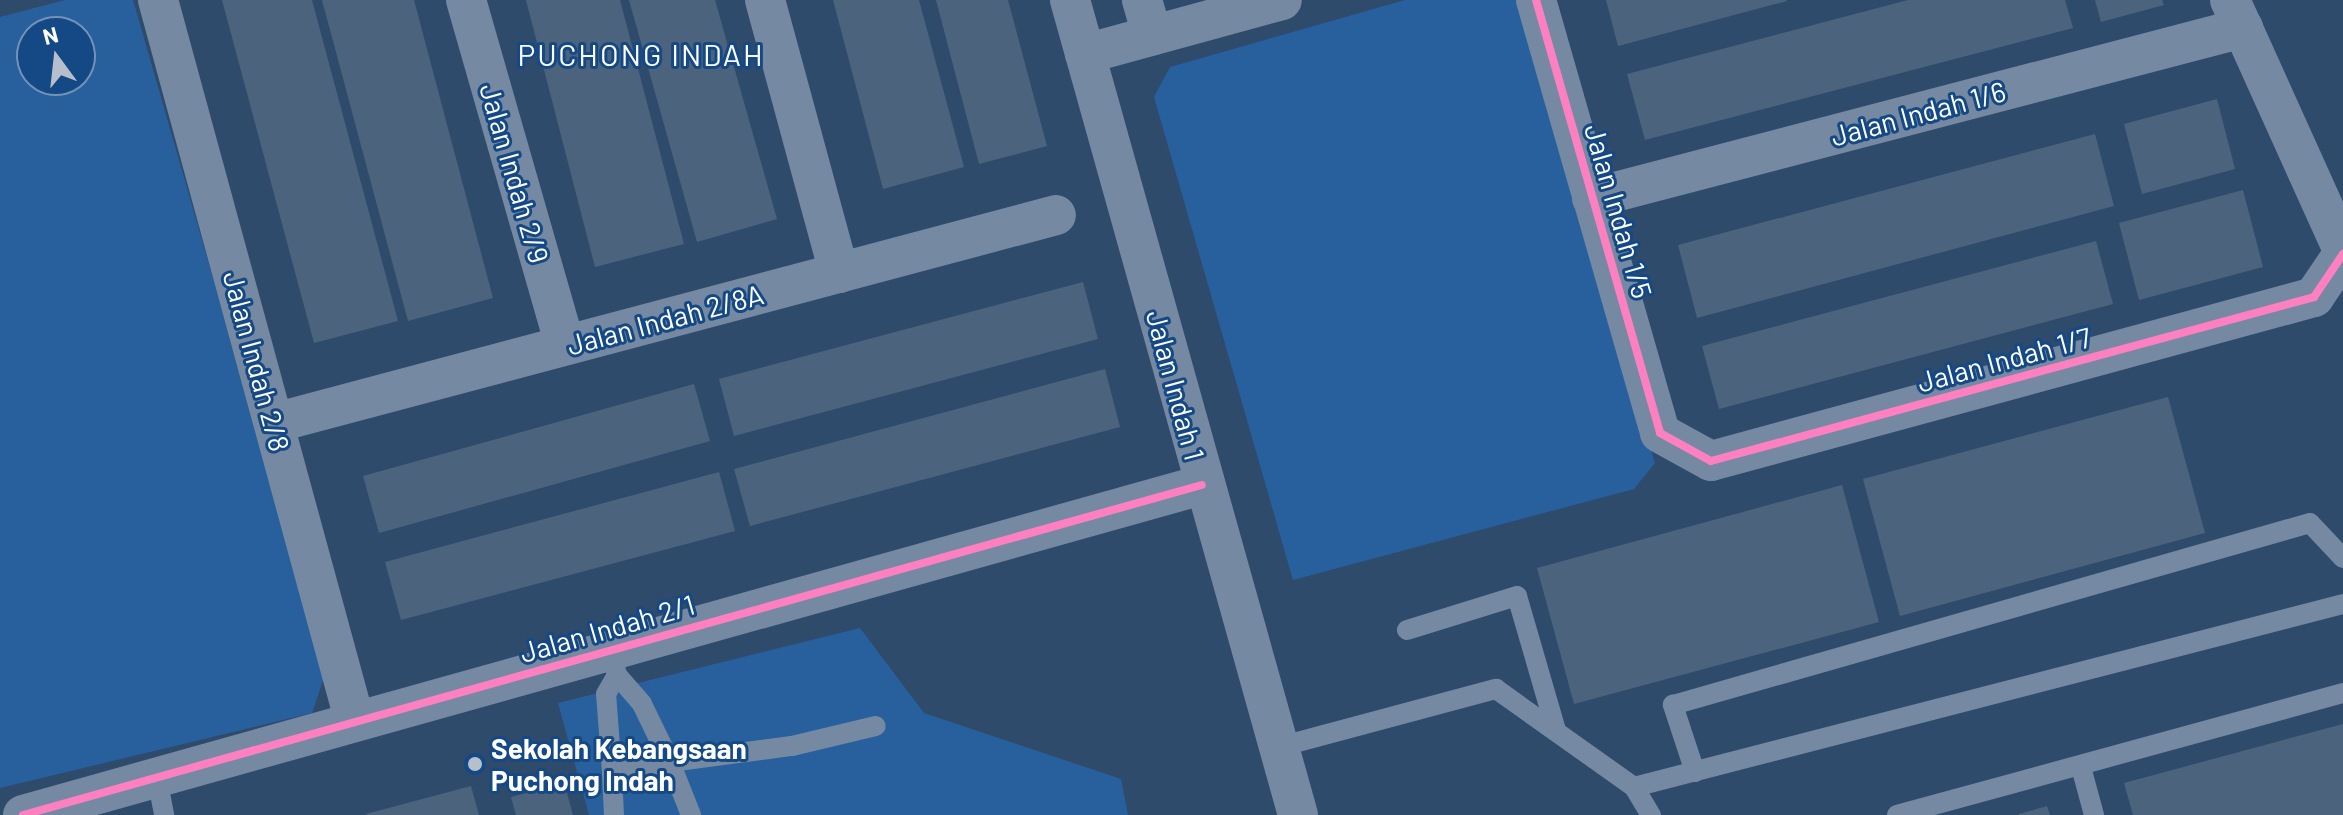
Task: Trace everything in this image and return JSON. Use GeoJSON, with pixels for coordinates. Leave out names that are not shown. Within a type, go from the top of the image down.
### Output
{"type":"FeatureCollection","features":[{"type":"Feature","properties":{"kind":"street","name":"Jalan Indah 2/8"},"geometry":{"type":"LineString","coordinates":[[158,0],[355,722]]}},
{"type":"Feature","properties":{"kind":"street","name":"Jalan Indah 2/9"},"geometry":{"type":"LineString","coordinates":[[466,0],[565,345]]}},
{"type":"Feature","properties":{"kind":"street"},"geometry":{"type":"LineString","coordinates":[[765,0],[839,273]]}},
{"type":"Feature","properties":{"kind":"street","name":"Jalan Indah 1"},"geometry":{"type":"LineString","coordinates":[[1070,0],[1202,485],[1298,815]]}},
{"type":"Feature","properties":{"kind":"street"},"geometry":{"type":"LineString","coordinates":[[1085,54],[1147,18],[1282,0]]}},
{"type":"Feature","properties":{"kind":"street","name":"Jalan Indah 1/5"},"geometry":{"type":"LineString","coordinates":[[1536,0],[1660,433]]}},
{"type":"Feature","properties":{"kind":"street"},"geometry":{"type":"LineString","coordinates":[[2237,14],[2343,252]]}},
{"type":"Feature","properties":{"kind":"street","name":"Jalan Indah 1/6"},"geometry":{"type":"LineString","coordinates":[[1592,198],[2237,14]]}},
{"type":"Feature","properties":{"kind":"street","name":"Jalan Indah 2/8A"},"geometry":{"type":"LineString","coordinates":[[274,423],[1056,215]]}},
{"type":"Feature","properties":{"kind":"street","name":"Jalan Indah 1/7"},"geometry":{"type":"LineString","coordinates":[[1660,433],[1711,461],[2314,297],[2343,252]]}},
{"type":"Feature","properties":{"kind":"street","name":"Jalan Indah 2/1"},"geometry":{"type":"LineString","coordinates":[[23,815],[160,796],[355,722],[613,662],[1202,485]]}},
{"type":"Feature","properties":{"kind":"lane"},"geometry":{"type":"LineString","coordinates":[[1695,772],[1673,705],[2310,523],[2343,558]]}},
{"type":"Feature","properties":{"kind":"lane"},"geometry":{"type":"LineString","coordinates":[[1407,630],[1517,596],[1556,730]]}},
{"type":"Feature","properties":{"kind":"lane"},"geometry":{"type":"LineString","coordinates":[[1634,787],[2343,604]]}},
{"type":"Feature","properties":{"kind":"lane"},"geometry":{"type":"LineString","coordinates":[[613,662],[642,704],[691,815]]}},
{"type":"Feature","properties":{"kind":"lane"},"geometry":{"type":"LineString","coordinates":[[613,662],[606,694],[614,815]]}},
{"type":"Feature","properties":{"kind":"lane"},"geometry":{"type":"LineString","coordinates":[[1279,747],[1496,689],[1634,787],[1651,815]]}},
{"type":"Feature","properties":{"kind":"lane"},"geometry":{"type":"LineString","coordinates":[[1897,815],[2343,693]]}},
{"type":"Feature","properties":{"kind":"lane"},"geometry":{"type":"LineString","coordinates":[[612,773],[792,746],[876,726]]}},
{"type":"Feature","properties":{"kind":"lane"},"geometry":{"type":"LineString","coordinates":[[2081,767],[2094,815]]}},
{"type":"Feature","properties":{"kind":"shaded area"},"geometry":{"type":"Polygon","coordinates":[[[65,0],[133,0],[326,671],[312,713],[0,788],[0,17],[65,0]]]}},
{"type":"Feature","properties":{"kind":"shaded area"},"geometry":{"type":"Polygon","coordinates":[[[1405,0],[1518,0],[1524,7],[1655,463],[1634,489],[1293,580],[1154,97],[1170,67],[1405,0]]]}},
{"type":"Feature","properties":{"kind":"shaded area"},"geometry":{"type":"Polygon","coordinates":[[[860,628],[924,713],[1121,779],[1128,815],[589,815],[558,703],[860,628]]]}},
{"type":"Feature","properties":{"kind":"building"},"geometry":{"type":"Polygon","coordinates":[[[222,0],[312,0],[398,321],[314,343],[222,0]]]}},
{"type":"Feature","properties":{"kind":"building"},"geometry":{"type":"Polygon","coordinates":[[[322,0],[414,0],[493,298],[408,321],[322,0]]]}},
{"type":"Feature","properties":{"kind":"building"},"geometry":{"type":"Polygon","coordinates":[[[526,0],[620,0],[684,244],[595,267],[526,0]]]}},
{"type":"Feature","properties":{"kind":"building"},"geometry":{"type":"Polygon","coordinates":[[[629,0],[715,0],[777,219],[697,242],[629,0]]]}},
{"type":"Feature","properties":{"kind":"building"},"geometry":{"type":"Polygon","coordinates":[[[833,0],[919,0],[964,167],[883,189],[833,0]]]}},
{"type":"Feature","properties":{"kind":"building"},"geometry":{"type":"Polygon","coordinates":[[[936,0],[1008,0],[1047,146],[979,164],[936,0]]]}},
{"type":"Feature","properties":{"kind":"building"},"geometry":{"type":"Polygon","coordinates":[[[1606,0],[1786,0],[1787,1],[1618,46],[1606,0]]]}},
{"type":"Feature","properties":{"kind":"building"},"geometry":{"type":"Polygon","coordinates":[[[1908,0],[2065,0],[2073,28],[1645,140],[1627,74],[1908,0]]]}},
{"type":"Feature","properties":{"kind":"building"},"geometry":{"type":"Polygon","coordinates":[[[2095,0],[2162,0],[2164,5],[2101,22],[2095,0]]]}},
{"type":"Feature","properties":{"kind":"building"},"geometry":{"type":"Polygon","coordinates":[[[2217,99],[2235,169],[2142,194],[2124,124],[2217,99]]]}},
{"type":"Feature","properties":{"kind":"building"},"geometry":{"type":"Polygon","coordinates":[[[2095,134],[2114,206],[1697,318],[1678,245],[2095,134]]]}},
{"type":"Feature","properties":{"kind":"building"},"geometry":{"type":"Polygon","coordinates":[[[2243,190],[2263,267],[2139,300],[2119,223],[2243,190]]]}},
{"type":"Feature","properties":{"kind":"building"},"geometry":{"type":"Polygon","coordinates":[[[2096,241],[2113,304],[1719,409],[1702,346],[2096,241]]]}},
{"type":"Feature","properties":{"kind":"building"},"geometry":{"type":"Polygon","coordinates":[[[1083,282],[1098,339],[734,436],[719,379],[1083,282]]]}},
{"type":"Feature","properties":{"kind":"building"},"geometry":{"type":"Polygon","coordinates":[[[1105,369],[1120,427],[750,526],[734,469],[1105,369]]]}},
{"type":"Feature","properties":{"kind":"building"},"geometry":{"type":"Polygon","coordinates":[[[694,384],[710,441],[379,533],[363,476],[694,384]]]}},
{"type":"Feature","properties":{"kind":"building"},"geometry":{"type":"Polygon","coordinates":[[[2168,397],[2205,533],[1900,616],[1863,479],[2168,397]]]}},
{"type":"Feature","properties":{"kind":"building"},"geometry":{"type":"Polygon","coordinates":[[[719,472],[735,531],[401,620],[385,562],[719,472]]]}},
{"type":"Feature","properties":{"kind":"building"},"geometry":{"type":"Polygon","coordinates":[[[1842,485],[1879,622],[1574,704],[1537,568],[1842,485]]]}},
{"type":"Feature","properties":{"kind":"building"},"geometry":{"type":"Polygon","coordinates":[[[2343,724],[2343,815],[2133,815],[2124,783],[2343,724]]]}},
{"type":"Feature","properties":{"kind":"building"},"geometry":{"type":"Polygon","coordinates":[[[564,783],[573,815],[516,815],[511,797],[564,783]]]}},
{"type":"Feature","properties":{"kind":"building"},"geometry":{"type":"Polygon","coordinates":[[[471,786],[479,815],[366,814],[471,786]]]}},
{"type":"Feature","properties":{"kind":"building"},"geometry":{"type":"Polygon","coordinates":[[[2047,806],[2050,815],[2019,815],[2019,814],[2047,806]]]}},
{"type":"Feature","properties":{"kind":"cycle path"},"geometry":{"type":"LineString","coordinates":[[1536,0],[1660,433],[1711,461],[2314,297],[2343,254]]}},
{"type":"Feature","properties":{"kind":"cycle path"},"geometry":{"type":"LineString","coordinates":[[23,815],[1202,485]]}},
{"type":"Feature","properties":{"kind":"place","name":"Sekolah Kebangsaan Puchong Indah"},"geometry":{"type":"Point","coordinates":[475,764]}},
{"type":"Feature","properties":{"kind":"district","name":"PUCHONG INDAH"},"geometry":{"type":"Point","coordinates":[641,54]}}]}
